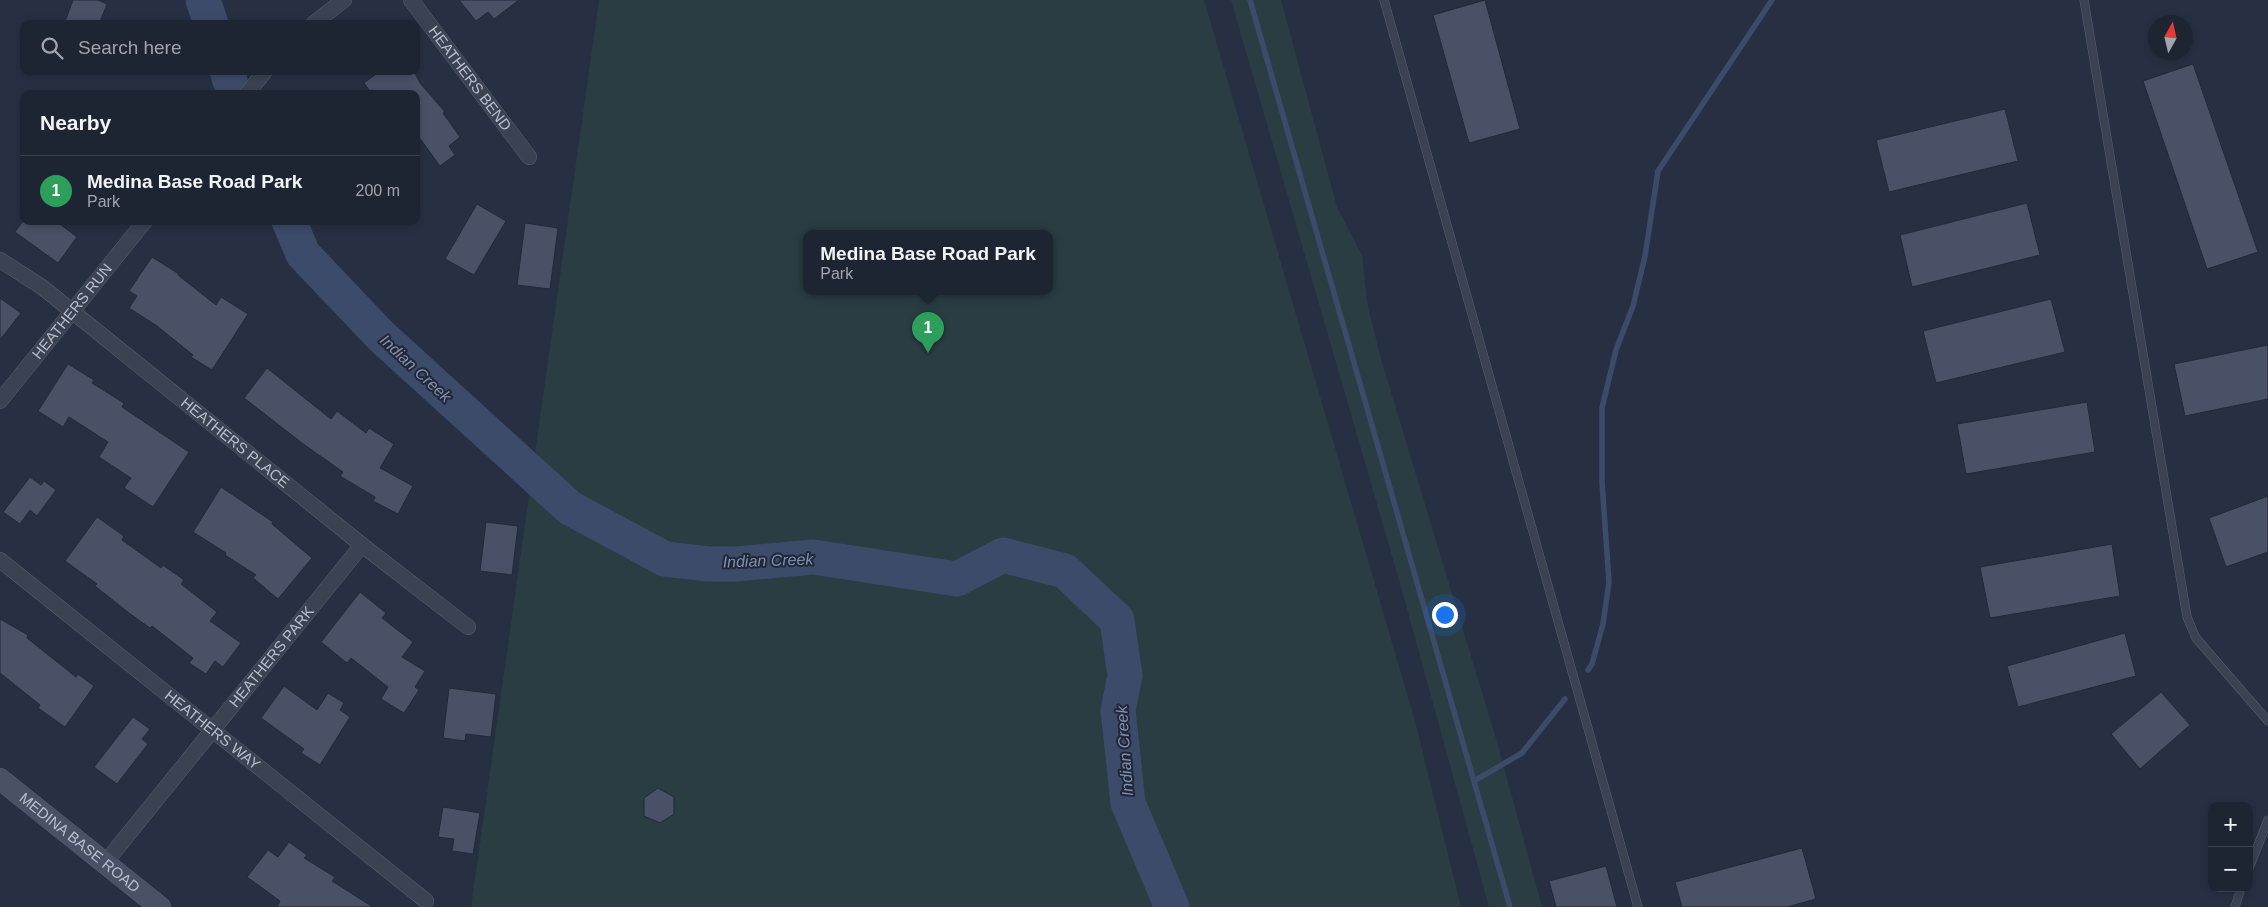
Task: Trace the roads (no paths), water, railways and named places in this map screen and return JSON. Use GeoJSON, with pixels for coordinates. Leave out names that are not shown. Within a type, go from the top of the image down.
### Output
{"type":"FeatureCollection","features":[{"type":"Feature","properties":{"kind":"street"},"geometry":{"type":"LineString","coordinates":[[318,20],[344,0]]}},
{"type":"Feature","properties":{"kind":"street","name":"HEATHERS BEND"},"geometry":{"type":"LineString","coordinates":[[411,0],[529,157]]}},
{"type":"Feature","properties":{"kind":"street"},"geometry":{"type":"LineString","coordinates":[[250,90],[262,75]]}},
{"type":"Feature","properties":{"kind":"street","name":"HEATHERS RUN"},"geometry":{"type":"LineString","coordinates":[[0,401],[142,225]]}},
{"type":"Feature","properties":{"kind":"street","name":"HEATHERS PLACE"},"geometry":{"type":"LineString","coordinates":[[0,260],[42,288],[362,545],[468,627]]}},
{"type":"Feature","properties":{"kind":"street","name":"HEATHERS PARK"},"geometry":{"type":"LineString","coordinates":[[105,863],[362,545]]}},
{"type":"Feature","properties":{"kind":"street","name":"HEATHERS WAY"},"geometry":{"type":"LineString","coordinates":[[0,560],[426,901]]}},
{"type":"Feature","properties":{"kind":"street","name":"MEDINA BASE ROAD"},"geometry":{"type":"LineString","coordinates":[[0,779],[160,907]]}},
{"type":"Feature","properties":{"kind":"lane"},"geometry":{"type":"LineString","coordinates":[[1384,0],[1638,907]]}},
{"type":"Feature","properties":{"kind":"lane"},"geometry":{"type":"LineString","coordinates":[[2084,0],[2187,617],[2196,638],[2268,721]]}},
{"type":"Feature","properties":{"kind":"lane"},"geometry":{"type":"LineString","coordinates":[[2253,858],[2268,820]]}},
{"type":"Feature","properties":{"kind":"lane"},"geometry":{"type":"LineString","coordinates":[[2235,907],[2241,892]]}},
{"type":"Feature","properties":{"kind":"waterway","name":"Indian Creek"},"geometry":{"type":"LineString","coordinates":[[203,0],[210,20]]}},
{"type":"Feature","properties":{"kind":"waterway"},"geometry":{"type":"LineString","coordinates":[[1250,0],[1510,907]]}},
{"type":"Feature","properties":{"kind":"waterway"},"geometry":{"type":"LineString","coordinates":[[1588,670],[1592,664],[1603,624],[1609,582],[1602,482],[1602,408],[1616,350],[1633,306],[1645,256],[1658,171],[1772,0]]}},
{"type":"Feature","properties":{"kind":"waterway","name":"Indian Creek"},"geometry":{"type":"LineString","coordinates":[[228,75],[230,81]]}},
{"type":"Feature","properties":{"kind":"waterway","name":"Indian Creek"},"geometry":{"type":"LineString","coordinates":[[291,225],[303,254],[381,336],[570,508],[665,559],[709,564],[736,564],[813,557],[957,579],[1003,555],[1065,571],[1117,620],[1125,676],[1118,710],[1128,803],[1172,907]]}},
{"type":"Feature","properties":{"kind":"waterway"},"geometry":{"type":"LineString","coordinates":[[1474,781],[1522,753],[1565,699]]}},
{"type":"Feature","properties":{"kind":"place","name":"Medina Base Road Park"},"geometry":{"type":"Point","coordinates":[928,353]}}]}
